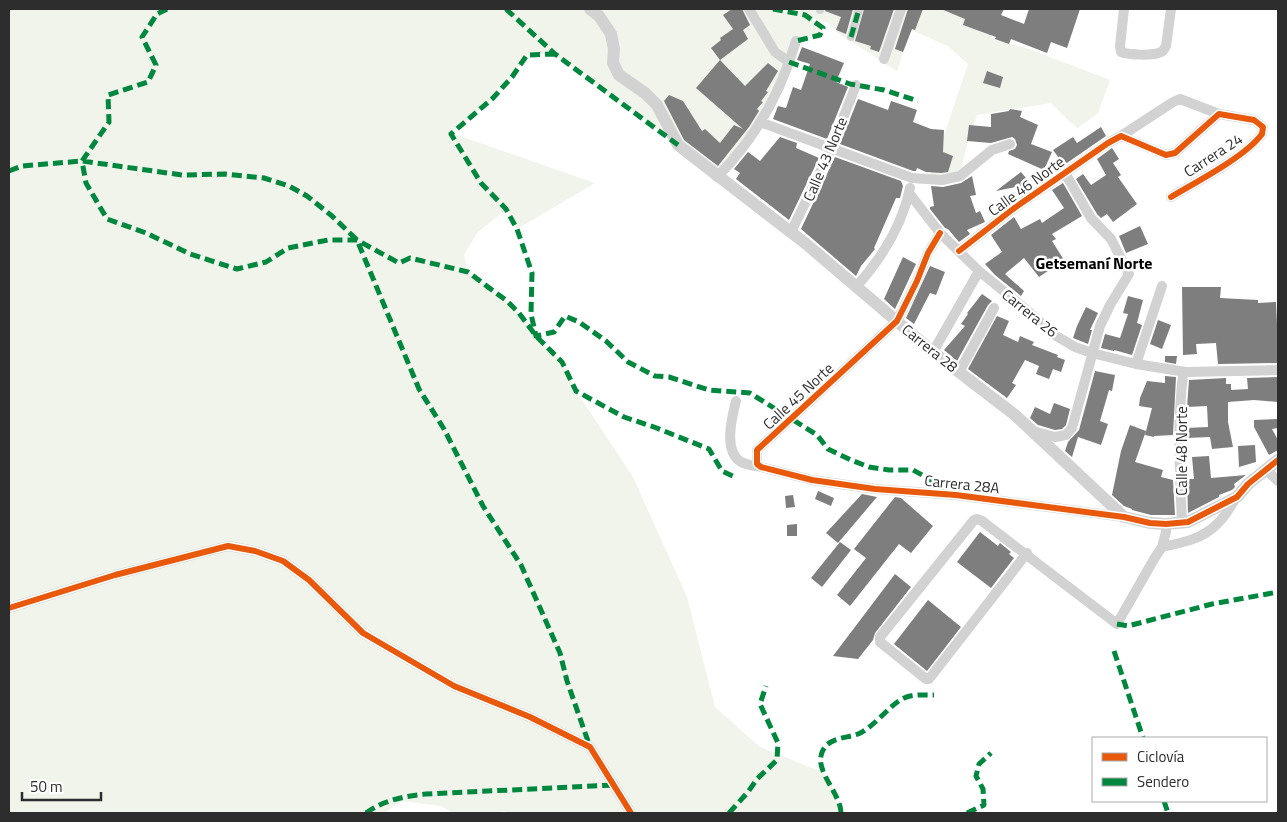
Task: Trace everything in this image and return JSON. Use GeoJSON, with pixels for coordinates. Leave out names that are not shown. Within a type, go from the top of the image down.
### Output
{"type":"FeatureCollection","features":[{"type":"Feature","properties":{"kind":"street","name":"Carrera 28"},"geometry":{"type":"LineString","coordinates":[[590,9],[600,16],[611,34],[614,49],[613,63],[618,75],[645,93],[657,105],[678,145],[791,232],[933,352],[1033,431],[1124,517]]}},
{"type":"Feature","properties":{"kind":"street"},"geometry":{"type":"LineString","coordinates":[[748,9],[774,52],[789,62]]}},
{"type":"Feature","properties":{"kind":"street"},"geometry":{"type":"LineString","coordinates":[[851,37],[859,9]]}},
{"type":"Feature","properties":{"kind":"street"},"geometry":{"type":"LineString","coordinates":[[884,59],[901,9]]}},
{"type":"Feature","properties":{"kind":"street"},"geometry":{"type":"LineString","coordinates":[[1124,9],[1121,52],[1127,54],[1158,54],[1166,46],[1171,9]]}},
{"type":"Feature","properties":{"kind":"street"},"geometry":{"type":"LineString","coordinates":[[717,176],[742,148],[760,122],[777,92],[796,41]]}},
{"type":"Feature","properties":{"kind":"street","name":"Calle 43 Norte"},"geometry":{"type":"LineString","coordinates":[[791,232],[831,148],[856,85]]}},
{"type":"Feature","properties":{"kind":"street"},"geometry":{"type":"LineString","coordinates":[[1122,136],[1180,99],[1219,114]]}},
{"type":"Feature","properties":{"kind":"street","name":"Carrera 24"},"geometry":{"type":"LineString","coordinates":[[1122,136],[1166,155],[1175,153],[1219,114],[1254,120],[1263,127],[1262,134],[1247,148],[1171,197]]}},
{"type":"Feature","properties":{"kind":"street"},"geometry":{"type":"LineString","coordinates":[[760,122],[912,178],[942,180],[960,176],[992,150],[1010,144]]}},
{"type":"Feature","properties":{"kind":"street","name":"Calle 46 Norte"},"geometry":{"type":"LineString","coordinates":[[959,251],[1013,209],[1108,142],[1122,136]]}},
{"type":"Feature","properties":{"kind":"street"},"geometry":{"type":"LineString","coordinates":[[1033,431],[1055,437],[1066,435],[1072,428],[1100,326],[1129,274],[1111,239],[1091,218],[1065,173]]}},
{"type":"Feature","properties":{"kind":"street"},"geometry":{"type":"LineString","coordinates":[[856,287],[879,259],[889,243],[897,227],[909,193],[912,178]]}},
{"type":"Feature","properties":{"kind":"street","name":"Carrera 26"},"geometry":{"type":"LineString","coordinates":[[909,193],[940,233],[979,271],[1053,334],[1075,347],[1184,376],[1278,370]]}},
{"type":"Feature","properties":{"kind":"street"},"geometry":{"type":"LineString","coordinates":[[897,321],[917,281],[928,253],[940,233]]}},
{"type":"Feature","properties":{"kind":"street"},"geometry":{"type":"LineString","coordinates":[[933,352],[979,271]]}},
{"type":"Feature","properties":{"kind":"street"},"geometry":{"type":"LineString","coordinates":[[1136,364],[1162,286]]}},
{"type":"Feature","properties":{"kind":"street"},"geometry":{"type":"LineString","coordinates":[[959,372],[994,308]]}},
{"type":"Feature","properties":{"kind":"street","name":"Calle 45 Norte"},"geometry":{"type":"LineString","coordinates":[[761,467],[757,464],[757,450],[897,321]]}},
{"type":"Feature","properties":{"kind":"street","name":"Calle 48 Norte"},"geometry":{"type":"LineString","coordinates":[[1182,523],[1180,406],[1184,376]]}},
{"type":"Feature","properties":{"kind":"street"},"geometry":{"type":"LineString","coordinates":[[736,401],[730,427],[732,450],[740,462],[761,467]]}},
{"type":"Feature","properties":{"kind":"street"},"geometry":{"type":"LineString","coordinates":[[1162,547],[1200,536],[1217,525],[1248,484],[1278,460]]}},
{"type":"Feature","properties":{"kind":"street","name":"Carrera 28A"},"geometry":{"type":"LineString","coordinates":[[761,467],[796,477],[875,489],[956,495],[1124,517]]}},
{"type":"Feature","properties":{"kind":"street"},"geometry":{"type":"LineString","coordinates":[[1265,469],[1278,481]]}},
{"type":"Feature","properties":{"kind":"street"},"geometry":{"type":"LineString","coordinates":[[1124,517],[1150,523],[1188,522],[1237,497]]}},
{"type":"Feature","properties":{"kind":"street"},"geometry":{"type":"LineString","coordinates":[[1027,554],[931,678],[926,679],[880,642],[880,637],[974,520],[982,521],[1027,554],[1117,624],[1162,547],[1166,524]]}},
{"type":"Feature","properties":{"kind":"street"},"geometry":{"type":"LineString","coordinates":[[9,608],[115,575],[228,546],[255,551],[283,561],[309,580],[363,633],[454,686],[530,717],[590,747],[631,813]]}},
{"type":"Feature","properties":{"kind":"shaded area"},"geometry":{"type":"Polygon","coordinates":[[[9,9],[978,9],[992,38],[1029,49],[1110,80],[1098,113],[1078,128],[1051,103],[977,115],[965,152],[960,176],[929,180],[968,64],[948,46],[911,30],[897,71],[839,34],[828,23],[808,16],[823,28],[820,35],[796,41],[777,92],[717,177],[678,145],[554,54],[527,55],[512,77],[493,98],[451,133],[595,183],[517,229],[506,209],[477,233],[464,255],[468,272],[507,301],[519,313],[536,336],[562,362],[576,391],[633,477],[687,597],[715,707],[760,747],[824,773],[835,794],[841,813],[511,813],[503,811],[494,813],[453,813],[441,806],[402,801],[384,813],[9,813],[9,9]]]}},
{"type":"Feature","properties":{"kind":"building"},"geometry":{"type":"Polygon","coordinates":[[[732,9],[742,9],[750,25],[743,30],[748,39],[720,60],[711,48],[721,40],[720,38],[733,29],[723,15],[732,9]]]}},
{"type":"Feature","properties":{"kind":"building"},"geometry":{"type":"Polygon","coordinates":[[[826,9],[853,9],[846,34],[836,30],[841,17],[825,11],[826,9]]]}},
{"type":"Feature","properties":{"kind":"building"},"geometry":{"type":"Polygon","coordinates":[[[864,9],[894,9],[879,52],[870,49],[871,46],[855,41],[864,9]]]}},
{"type":"Feature","properties":{"kind":"building"},"geometry":{"type":"Polygon","coordinates":[[[908,9],[923,9],[915,30],[912,29],[903,52],[895,49],[908,9]]]}},
{"type":"Feature","properties":{"kind":"building"},"geometry":{"type":"Polygon","coordinates":[[[941,9],[1004,9],[1001,15],[1024,24],[1029,9],[1080,9],[1067,48],[1051,42],[1047,53],[1011,39],[1009,44],[995,39],[996,37],[963,25],[965,19],[941,9]]]}},
{"type":"Feature","properties":{"kind":"building"},"geometry":{"type":"Polygon","coordinates":[[[802,47],[844,63],[836,82],[848,87],[827,139],[773,119],[778,106],[786,108],[793,87],[801,90],[810,64],[797,60],[802,47]]]}},
{"type":"Feature","properties":{"kind":"building"},"geometry":{"type":"Polygon","coordinates":[[[720,60],[745,86],[768,63],[778,71],[766,91],[768,92],[761,101],[763,102],[757,109],[759,111],[749,127],[718,166],[684,140],[664,101],[669,95],[683,101],[702,131],[705,129],[720,143],[734,125],[743,129],[696,88],[720,60]]]}},
{"type":"Feature","properties":{"kind":"building"},"geometry":{"type":"Polygon","coordinates":[[[987,71],[1003,77],[1000,88],[983,83],[987,71]]]}},
{"type":"Feature","properties":{"kind":"building"},"geometry":{"type":"Polygon","coordinates":[[[858,99],[888,110],[891,101],[917,110],[913,122],[931,129],[944,130],[943,152],[953,156],[948,172],[926,172],[917,168],[916,171],[913,171],[840,144],[858,99]]]}},
{"type":"Feature","properties":{"kind":"building"},"geometry":{"type":"Polygon","coordinates":[[[1010,109],[1022,111],[1020,117],[1038,125],[1031,144],[1052,152],[1044,170],[1008,154],[1017,145],[1012,137],[991,143],[967,141],[969,125],[991,127],[991,114],[1009,111],[1010,109]]]}},
{"type":"Feature","properties":{"kind":"building"},"geometry":{"type":"Polygon","coordinates":[[[1101,127],[1106,136],[1064,165],[1053,150],[1073,137],[1077,143],[1101,127]]]}},
{"type":"Feature","properties":{"kind":"building"},"geometry":{"type":"Polygon","coordinates":[[[780,137],[797,143],[796,148],[819,158],[789,220],[736,179],[740,173],[734,169],[748,152],[760,161],[780,137]]]}},
{"type":"Feature","properties":{"kind":"building"},"geometry":{"type":"Polygon","coordinates":[[[1112,148],[1119,159],[1113,163],[1121,175],[1118,177],[1137,204],[1113,222],[1107,214],[1101,218],[1097,214],[1076,179],[1083,174],[1091,185],[1106,175],[1097,159],[1112,148]]]}},
{"type":"Feature","properties":{"kind":"building"},"geometry":{"type":"Polygon","coordinates":[[[835,157],[901,181],[903,186],[900,198],[896,198],[875,249],[861,266],[856,276],[801,229],[835,157]]]}},
{"type":"Feature","properties":{"kind":"building"},"geometry":{"type":"Polygon","coordinates":[[[1021,172],[1031,184],[996,191],[1021,172]]]}},
{"type":"Feature","properties":{"kind":"building"},"geometry":{"type":"Polygon","coordinates":[[[972,176],[976,195],[970,196],[976,213],[980,211],[985,222],[967,230],[970,234],[959,242],[930,209],[930,207],[934,206],[931,186],[943,187],[961,183],[972,176]]]}},
{"type":"Feature","properties":{"kind":"building"},"geometry":{"type":"Polygon","coordinates":[[[1063,183],[1082,216],[1052,234],[1056,239],[1052,241],[1064,260],[1039,277],[1024,258],[1005,274],[1024,291],[1021,296],[995,275],[985,264],[1002,252],[991,235],[1014,217],[1021,229],[1040,219],[1042,223],[1064,208],[1052,190],[1063,183]]]}},
{"type":"Feature","properties":{"kind":"building"},"geometry":{"type":"Polygon","coordinates":[[[1140,226],[1148,244],[1126,253],[1119,236],[1140,226]]]}},
{"type":"Feature","properties":{"kind":"building"},"geometry":{"type":"Polygon","coordinates":[[[903,257],[916,264],[895,309],[884,299],[903,257]]]}},
{"type":"Feature","properties":{"kind":"building"},"geometry":{"type":"Polygon","coordinates":[[[930,266],[945,272],[936,295],[930,293],[914,324],[906,318],[930,266]]]}},
{"type":"Feature","properties":{"kind":"building"},"geometry":{"type":"Polygon","coordinates":[[[1182,287],[1221,287],[1220,298],[1258,300],[1258,303],[1276,302],[1278,363],[1218,364],[1216,343],[1196,344],[1197,354],[1183,355],[1182,287]]]}},
{"type":"Feature","properties":{"kind":"building"},"geometry":{"type":"Polygon","coordinates":[[[982,294],[992,301],[957,361],[944,350],[965,326],[961,324],[982,294]]]}},
{"type":"Feature","properties":{"kind":"building"},"geometry":{"type":"Polygon","coordinates":[[[1128,296],[1143,300],[1137,323],[1142,325],[1132,355],[1101,348],[1105,334],[1120,338],[1128,314],[1123,313],[1128,296]]]}},
{"type":"Feature","properties":{"kind":"building"},"geometry":{"type":"Polygon","coordinates":[[[1086,307],[1098,313],[1090,330],[1092,330],[1088,344],[1073,338],[1086,307]]]}},
{"type":"Feature","properties":{"kind":"building"},"geometry":{"type":"Polygon","coordinates":[[[997,316],[1009,321],[1003,335],[1018,342],[1020,336],[1034,342],[1032,345],[1058,355],[1057,357],[1065,360],[1061,372],[1053,369],[1049,379],[1036,374],[1039,366],[1025,360],[1012,383],[1016,385],[1007,398],[968,369],[997,316]]]}},
{"type":"Feature","properties":{"kind":"building"},"geometry":{"type":"Polygon","coordinates":[[[1158,320],[1171,325],[1162,349],[1150,344],[1158,320]]]}},
{"type":"Feature","properties":{"kind":"building"},"geometry":{"type":"Polygon","coordinates":[[[1165,356],[1177,356],[1176,364],[1165,362],[1165,356]]]}},
{"type":"Feature","properties":{"kind":"building"},"geometry":{"type":"Polygon","coordinates":[[[1095,371],[1115,375],[1112,391],[1109,390],[1100,421],[1108,424],[1101,445],[1078,437],[1072,457],[1065,451],[1068,442],[1079,430],[1095,371]]]}},
{"type":"Feature","properties":{"kind":"building"},"geometry":{"type":"Polygon","coordinates":[[[1165,376],[1176,377],[1173,435],[1154,437],[1145,435],[1152,408],[1139,406],[1140,398],[1147,381],[1165,383],[1165,376]]]}},
{"type":"Feature","properties":{"kind":"building"},"geometry":{"type":"Polygon","coordinates":[[[1278,377],[1278,402],[1254,400],[1228,402],[1228,422],[1233,447],[1212,449],[1210,437],[1186,438],[1186,428],[1208,427],[1207,406],[1187,407],[1189,380],[1226,378],[1226,384],[1231,384],[1231,390],[1248,389],[1247,378],[1278,377]]]}},
{"type":"Feature","properties":{"kind":"building"},"geometry":{"type":"Polygon","coordinates":[[[1054,403],[1070,409],[1066,425],[1062,429],[1055,430],[1038,425],[1030,418],[1035,407],[1050,414],[1054,403]]]}},
{"type":"Feature","properties":{"kind":"building"},"geometry":{"type":"Polygon","coordinates":[[[1278,419],[1278,428],[1272,429],[1278,440],[1278,450],[1269,455],[1254,427],[1254,420],[1278,419]]]}},
{"type":"Feature","properties":{"kind":"building"},"geometry":{"type":"Polygon","coordinates":[[[1130,425],[1146,431],[1135,462],[1163,470],[1161,477],[1173,480],[1175,515],[1151,515],[1132,510],[1124,506],[1112,495],[1121,451],[1130,425]]]}},
{"type":"Feature","properties":{"kind":"building"},"geometry":{"type":"Polygon","coordinates":[[[1255,445],[1256,462],[1239,467],[1238,446],[1255,445]]]}},
{"type":"Feature","properties":{"kind":"building"},"geometry":{"type":"Polygon","coordinates":[[[1209,456],[1211,478],[1246,475],[1234,484],[1235,487],[1232,490],[1219,495],[1219,497],[1188,513],[1187,479],[1194,479],[1192,457],[1209,456]]]}},
{"type":"Feature","properties":{"kind":"building"},"geometry":{"type":"Polygon","coordinates":[[[818,491],[834,498],[831,506],[815,499],[818,491]]]}},
{"type":"Feature","properties":{"kind":"building"},"geometry":{"type":"Polygon","coordinates":[[[862,494],[877,497],[838,543],[826,533],[862,494]]]}},
{"type":"Feature","properties":{"kind":"building"},"geometry":{"type":"Polygon","coordinates":[[[793,495],[795,507],[786,508],[785,496],[793,495]]]}},
{"type":"Feature","properties":{"kind":"building"},"geometry":{"type":"Polygon","coordinates":[[[895,497],[901,498],[933,526],[911,553],[899,544],[850,606],[837,595],[866,558],[854,549],[895,497]]]}},
{"type":"Feature","properties":{"kind":"building"},"geometry":{"type":"Polygon","coordinates":[[[797,524],[797,536],[787,536],[787,525],[797,524]]]}},
{"type":"Feature","properties":{"kind":"building"},"geometry":{"type":"Polygon","coordinates":[[[980,532],[998,546],[1000,543],[1011,552],[1009,554],[1014,558],[991,588],[957,562],[980,532]]]}},
{"type":"Feature","properties":{"kind":"building"},"geometry":{"type":"Polygon","coordinates":[[[840,542],[851,550],[822,587],[811,578],[840,542]]]}},
{"type":"Feature","properties":{"kind":"building"},"geometry":{"type":"Polygon","coordinates":[[[895,574],[911,587],[875,633],[873,640],[858,659],[833,656],[895,574]]]}},
{"type":"Feature","properties":{"kind":"building"},"geometry":{"type":"Polygon","coordinates":[[[928,600],[961,627],[927,671],[894,644],[928,600]]]}},
{"type":"Feature","properties":{"kind":"marked path"},"geometry":{"type":"LineString","coordinates":[[167,9],[157,14],[142,37],[156,65],[148,82],[108,95],[109,122],[82,161],[86,183],[107,219],[146,233],[190,254],[237,269],[266,262],[288,248],[328,240],[357,240],[399,263],[410,258],[468,272],[507,301],[519,313],[536,336],[562,362],[576,391],[624,417],[709,449],[722,471],[735,477]]}},
{"type":"Feature","properties":{"kind":"marked path"},"geometry":{"type":"LineString","coordinates":[[506,9],[555,54],[678,145]]}},
{"type":"Feature","properties":{"kind":"marked path"},"geometry":{"type":"LineString","coordinates":[[773,9],[805,15],[823,28],[820,35],[796,41]]}},
{"type":"Feature","properties":{"kind":"marked path"},"geometry":{"type":"LineString","coordinates":[[851,37],[859,9]]}},
{"type":"Feature","properties":{"kind":"marked path"},"geometry":{"type":"LineString","coordinates":[[555,54],[527,55],[512,77],[493,98],[451,134],[481,183],[506,209],[517,229],[532,273],[531,314],[536,336],[554,332],[565,316],[579,322],[606,341],[628,362],[655,376],[669,377],[709,390],[750,393],[817,435],[828,449],[869,467],[889,470],[913,470],[952,493]]}},
{"type":"Feature","properties":{"kind":"marked path"},"geometry":{"type":"LineString","coordinates":[[789,62],[850,84],[884,90],[918,101]]}},
{"type":"Feature","properties":{"kind":"marked path"},"geometry":{"type":"LineString","coordinates":[[9,171],[22,166],[82,161],[182,175],[225,174],[264,178],[289,186],[307,196],[332,216],[357,240],[419,389],[444,429],[483,506],[521,565],[560,653],[567,681],[590,747]]}},
{"type":"Feature","properties":{"kind":"marked path"},"geometry":{"type":"LineString","coordinates":[[1117,624],[1128,626],[1212,604],[1278,592]]}},
{"type":"Feature","properties":{"kind":"marked path"},"geometry":{"type":"LineString","coordinates":[[1114,651],[1143,737]]}},
{"type":"Feature","properties":{"kind":"marked path"},"geometry":{"type":"LineString","coordinates":[[729,813],[757,779],[777,760],[778,743],[760,704],[766,686]]}},
{"type":"Feature","properties":{"kind":"marked path"},"geometry":{"type":"LineString","coordinates":[[841,813],[837,799],[822,770],[821,756],[826,745],[865,730],[893,705],[904,698],[915,695],[934,695]]}},
{"type":"Feature","properties":{"kind":"marked path"},"geometry":{"type":"LineString","coordinates":[[967,813],[984,805],[983,789],[976,776],[979,764],[991,753]]}},
{"type":"Feature","properties":{"kind":"marked path"},"geometry":{"type":"LineString","coordinates":[[366,813],[387,802],[403,797],[426,794],[615,785]]}},
{"type":"Feature","properties":{"kind":"marked path"},"geometry":{"type":"LineString","coordinates":[[1164,802],[1168,813]]}},
{"type":"Feature","properties":{"kind":"cycle path"},"geometry":{"type":"LineString","coordinates":[[959,251],[1013,209],[1121,136],[1166,155],[1175,153],[1219,114],[1254,120],[1263,127],[1262,134],[1244,151],[1220,168],[1171,197]]}},
{"type":"Feature","properties":{"kind":"cycle path"},"geometry":{"type":"LineString","coordinates":[[940,233],[928,253],[917,281],[897,321],[757,450],[757,464],[761,467],[812,480],[875,489],[956,495],[1166,524],[1188,522],[1237,497],[1248,484],[1278,460]]}},
{"type":"Feature","properties":{"kind":"cycle path"},"geometry":{"type":"LineString","coordinates":[[9,608],[115,575],[228,546],[255,551],[283,561],[309,580],[363,633],[454,686],[530,717],[590,747],[631,813]]}},
{"type":"Feature","properties":{"kind":"district","name":"Getsemaní Norte"},"geometry":{"type":"Point","coordinates":[1094,263]}}]}
